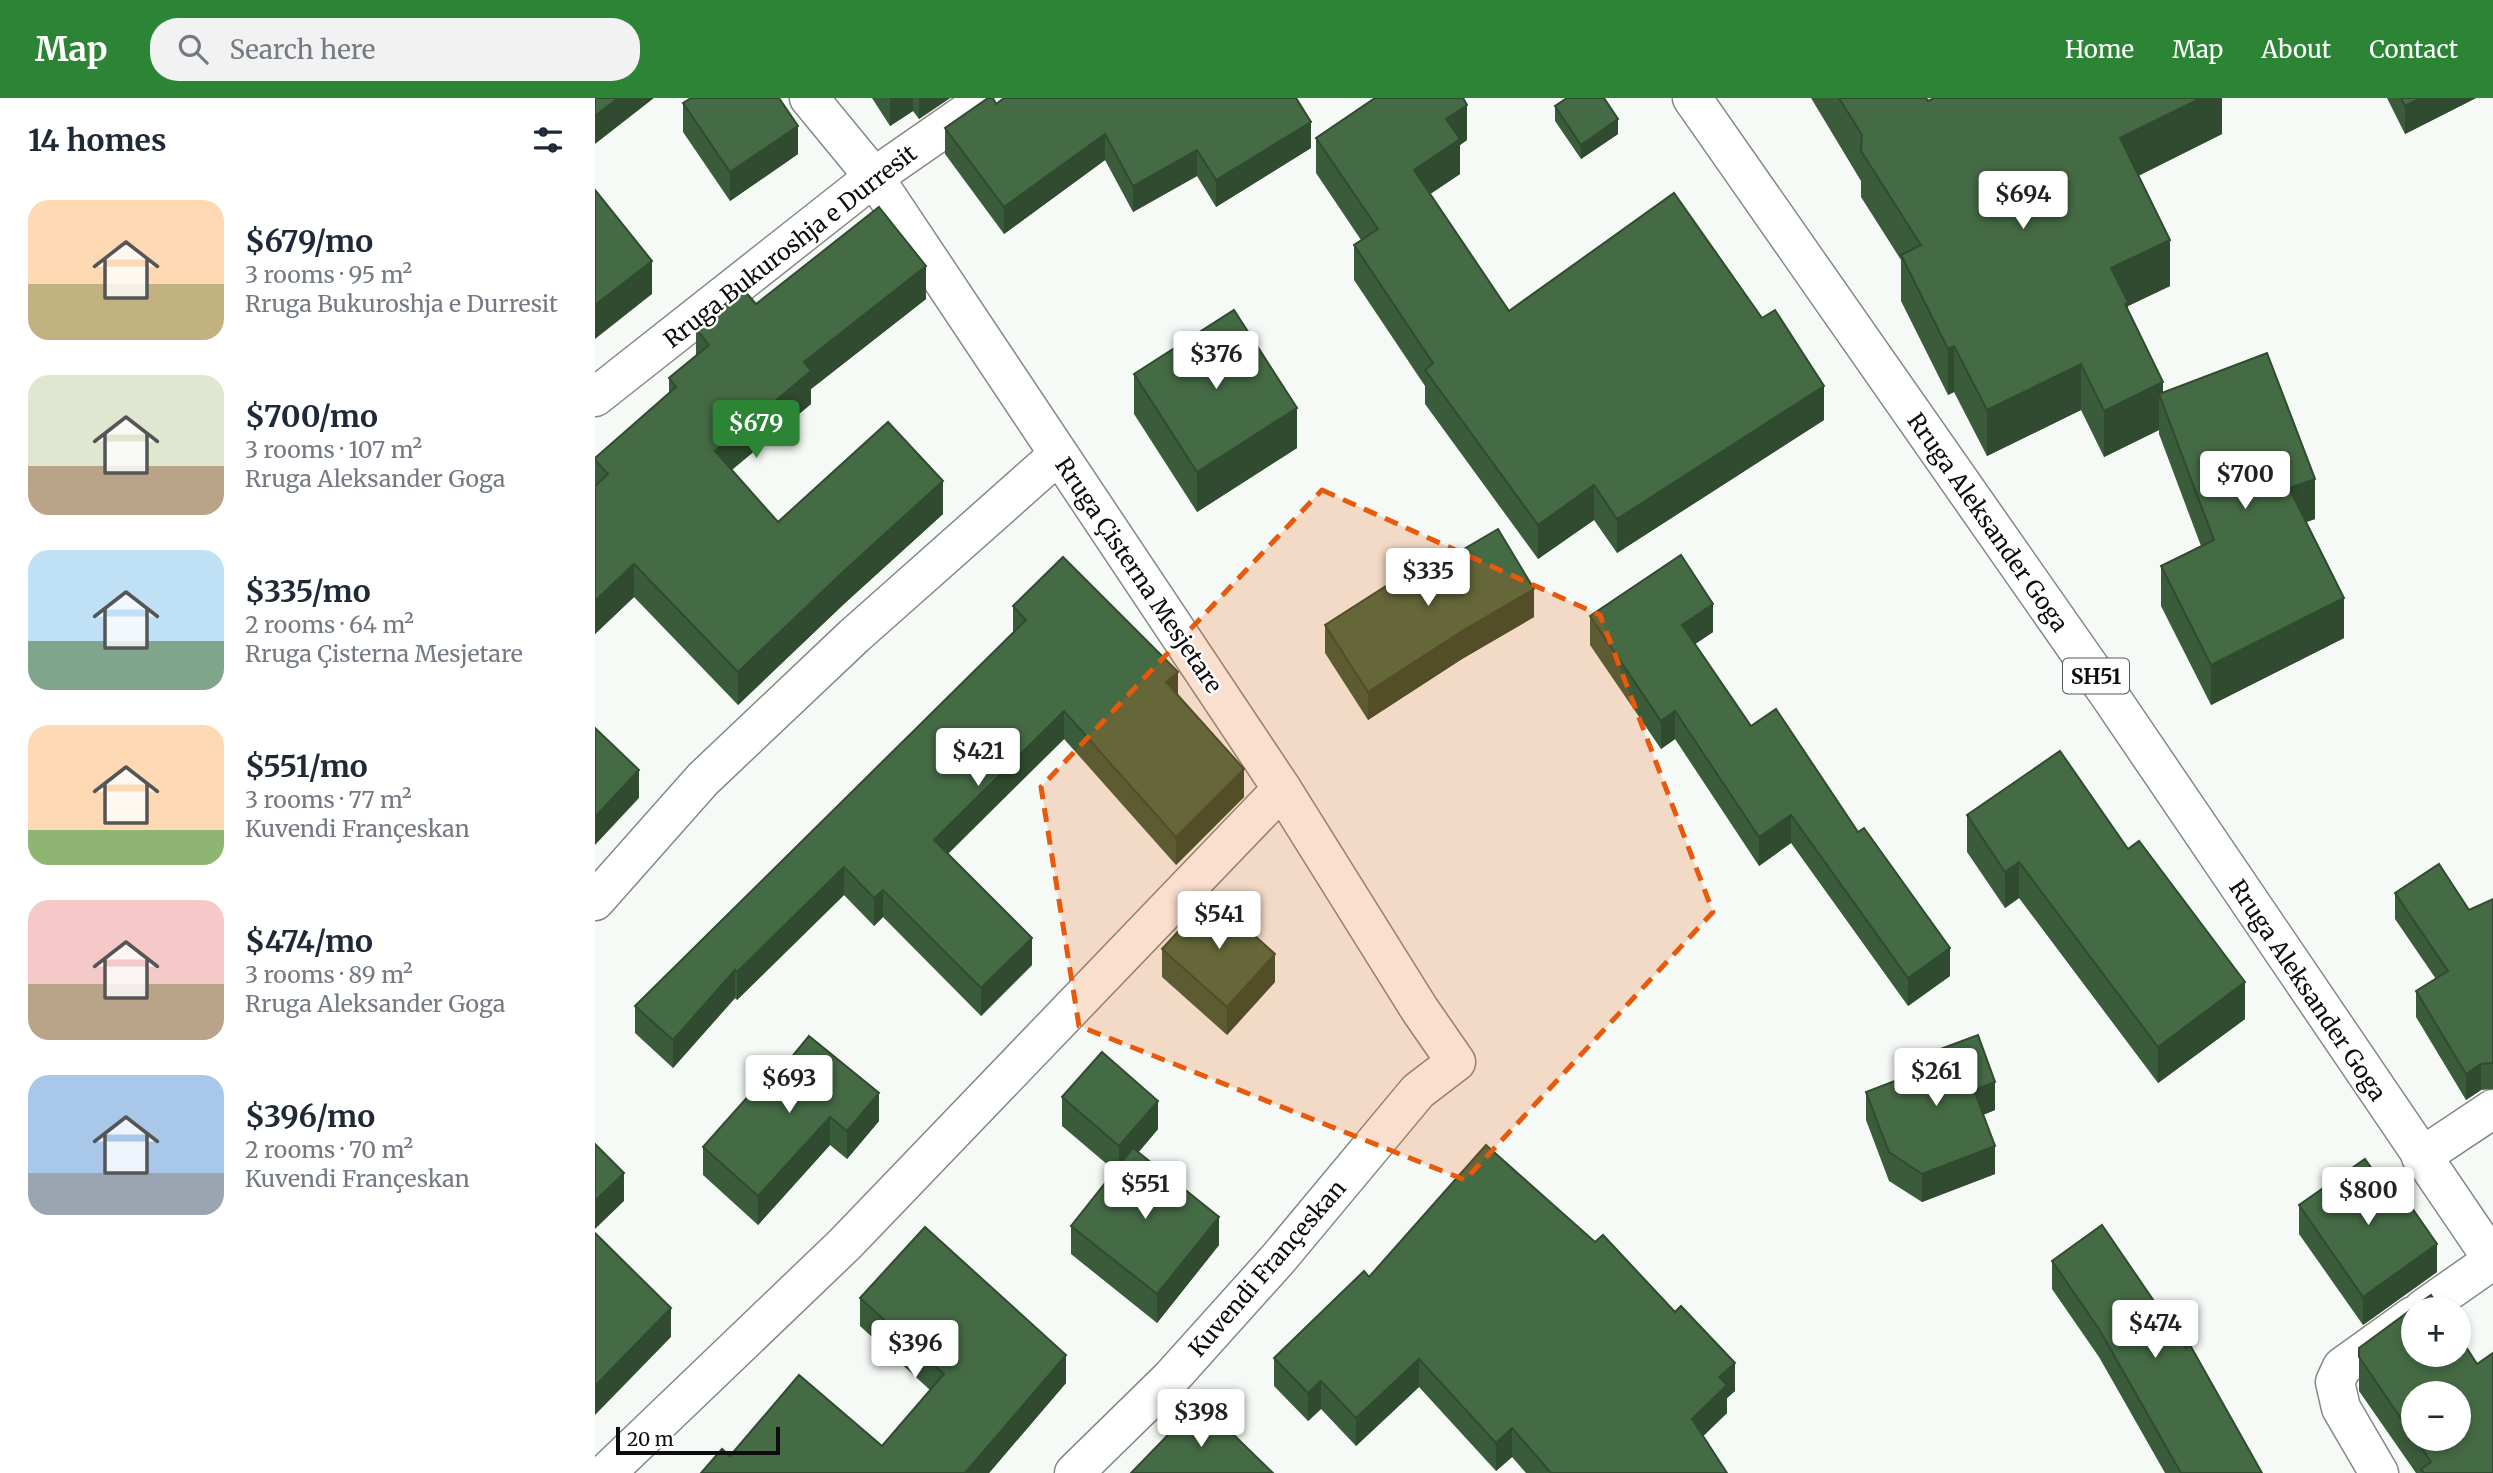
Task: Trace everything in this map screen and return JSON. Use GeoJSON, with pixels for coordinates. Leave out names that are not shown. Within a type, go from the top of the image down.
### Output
{"type":"FeatureCollection","features":[{"type":"Feature","properties":{"kind":"street","name":"Rruga Çisterna Mesjetare"},"geometry":{"type":"LineString","coordinates":[[809,98],[874,177],[1282,789],[1419,1010],[1456,1062]]}},
{"type":"Feature","properties":{"kind":"street","name":"Rruga Bukuroshja e Durresit"},"geometry":{"type":"LineString","coordinates":[[595,397],[874,177],[988,98]]}},
{"type":"Feature","properties":{"kind":"street","name":"Rruga Aleksander Goga"},"geometry":{"type":"LineString","coordinates":[[1692,98],[2110,696],[2493,1260]]}},
{"type":"Feature","properties":{"kind":"street"},"geometry":{"type":"LineString","coordinates":[[595,901],[703,779],[854,636],[1058,455]]}},
{"type":"Feature","properties":{"kind":"street"},"geometry":{"type":"LineString","coordinates":[[606,1473],[845,1244],[1282,789]]}},
{"type":"Feature","properties":{"kind":"street","name":"Kuvendi Françeskan"},"geometry":{"type":"LineString","coordinates":[[1075,1473],[1171,1378],[1278,1259],[1418,1091],[1456,1062]]}},
{"type":"Feature","properties":{"kind":"street"},"geometry":{"type":"LineString","coordinates":[[2421,1157],[2493,1109]]}},
{"type":"Feature","properties":{"kind":"street"},"geometry":{"type":"LineString","coordinates":[[2440,1297],[2493,1260]]}},
{"type":"Feature","properties":{"kind":"street"},"geometry":{"type":"LineString","coordinates":[[2379,1473],[2340,1408],[2335,1382],[2342,1367],[2401,1325]]}},
{"type":"Feature","properties":{"kind":"highlighted area"},"geometry":{"type":"Polygon","coordinates":[[[1322,490],[1600,615],[1713,912],[1465,1180],[1079,1026],[1041,787],[1322,490]]]}},
{"type":"Feature","properties":{"kind":"building"},"geometry":{"type":"Polygon","coordinates":[[[595,98],[618,98],[595,116],[595,98]]]}},
{"type":"Feature","properties":{"kind":"building"},"geometry":{"type":"Polygon","coordinates":[[[691,98],[779,98],[798,126],[730,172],[683,103],[691,98]]]}},
{"type":"Feature","properties":{"kind":"building"},"geometry":{"type":"Polygon","coordinates":[[[988,98],[993,98],[996,104],[1004,98],[1296,98],[1311,122],[1216,180],[1197,150],[1133,186],[1105,134],[1004,207],[945,128],[988,98]]]}},
{"type":"Feature","properties":{"kind":"building"},"geometry":{"type":"Polygon","coordinates":[[[1375,98],[1463,98],[1467,105],[1446,119],[1460,139],[1414,170],[1509,311],[1674,193],[1762,318],[1775,310],[1824,386],[1617,519],[1594,485],[1538,525],[1425,370],[1433,363],[1354,245],[1378,229],[1316,138],[1375,98]]]}},
{"type":"Feature","properties":{"kind":"building"},"geometry":{"type":"Polygon","coordinates":[[[1567,98],[1604,98],[1618,119],[1581,145],[1555,106],[1567,98]]]}},
{"type":"Feature","properties":{"kind":"building"},"geometry":{"type":"Polygon","coordinates":[[[1839,98],[1926,98],[1928,101],[1934,98],[2201,98],[2120,138],[2170,240],[2111,268],[2128,302],[2125,304],[2163,382],[2104,411],[2081,364],[1987,410],[1954,346],[1948,349],[1901,255],[1921,245],[1861,151],[1862,135],[1839,98]]]}},
{"type":"Feature","properties":{"kind":"building"},"geometry":{"type":"Polygon","coordinates":[[[2401,98],[2421,98],[2405,106],[2401,98]]]}},
{"type":"Feature","properties":{"kind":"building"},"geometry":{"type":"Polygon","coordinates":[[[595,190],[652,261],[595,305],[595,190]]]}},
{"type":"Feature","properties":{"kind":"building"},"geometry":{"type":"Polygon","coordinates":[[[879,207],[926,266],[804,362],[811,371],[715,451],[778,522],[888,422],[943,481],[738,672],[634,564],[595,601],[595,486],[608,474],[595,458],[676,387],[669,378],[709,345],[696,329],[743,289],[756,304],[879,207]]]}},
{"type":"Feature","properties":{"kind":"building"},"geometry":{"type":"Polygon","coordinates":[[[1234,310],[1297,408],[1197,472],[1134,374],[1234,310]]]}},
{"type":"Feature","properties":{"kind":"building"},"geometry":{"type":"Polygon","coordinates":[[[2267,353],[2315,479],[2289,488],[2344,598],[2211,665],[2161,566],[2214,540],[2159,394],[2267,353]]]}},
{"type":"Feature","properties":{"kind":"building"},"geometry":{"type":"Polygon","coordinates":[[[1498,529],[1534,589],[1462,631],[1368,692],[1325,625],[1439,552],[1445,560],[1498,529]]]}},
{"type":"Feature","properties":{"kind":"building"},"geometry":{"type":"Polygon","coordinates":[[[1681,555],[1713,604],[1682,625],[1751,726],[1776,709],[1858,832],[1864,828],[1950,948],[1908,978],[1791,815],[1759,837],[1675,711],[1661,721],[1590,616],[1681,555]]]}},
{"type":"Feature","properties":{"kind":"building"},"geometry":{"type":"Polygon","coordinates":[[[1063,557],[1178,672],[1166,682],[1244,769],[1176,837],[1064,711],[934,840],[1032,938],[981,988],[883,890],[874,898],[844,867],[737,972],[735,970],[673,1040],[635,1006],[1026,620],[1013,606],[1063,557]]]}},
{"type":"Feature","properties":{"kind":"building"},"geometry":{"type":"Polygon","coordinates":[[[595,728],[639,770],[595,817],[595,728]]]}},
{"type":"Feature","properties":{"kind":"building"},"geometry":{"type":"Polygon","coordinates":[[[2060,751],[2128,849],[2139,841],[2245,982],[2158,1047],[2019,862],[2005,872],[1967,815],[2060,751]]]}},
{"type":"Feature","properties":{"kind":"building"},"geometry":{"type":"Polygon","coordinates":[[[2439,864],[2469,910],[2493,899],[2493,1063],[2481,1064],[2466,1074],[2416,991],[2448,971],[2395,893],[2439,864]]]}},
{"type":"Feature","properties":{"kind":"building"},"geometry":{"type":"Polygon","coordinates":[[[1211,896],[1275,954],[1227,1007],[1162,949],[1211,896]]]}},
{"type":"Feature","properties":{"kind":"building"},"geometry":{"type":"Polygon","coordinates":[[[1978,1035],[1995,1082],[1974,1090],[1995,1146],[1922,1174],[1889,1152],[1866,1092],[1913,1074],[1908,1061],[1978,1035]]]}},
{"type":"Feature","properties":{"kind":"building"},"geometry":{"type":"Polygon","coordinates":[[[809,1036],[879,1093],[847,1131],[830,1117],[758,1196],[703,1147],[751,1093],[758,1098],[809,1036]]]}},
{"type":"Feature","properties":{"kind":"building"},"geometry":{"type":"Polygon","coordinates":[[[1102,1052],[1158,1101],[1119,1146],[1062,1097],[1102,1052]]]}},
{"type":"Feature","properties":{"kind":"building"},"geometry":{"type":"Polygon","coordinates":[[[595,1144],[624,1173],[595,1201],[595,1144]]]}},
{"type":"Feature","properties":{"kind":"building"},"geometry":{"type":"Polygon","coordinates":[[[1486,1145],[1595,1242],[1603,1235],[1675,1312],[1681,1306],[1735,1363],[1719,1377],[1727,1385],[1692,1419],[1727,1473],[1551,1473],[1512,1428],[1496,1443],[1419,1359],[1356,1418],[1321,1381],[1308,1393],[1274,1358],[1364,1271],[1369,1277],[1486,1145]]]}},
{"type":"Feature","properties":{"kind":"building"},"geometry":{"type":"Polygon","coordinates":[[[1133,1148],[1219,1217],[1157,1294],[1071,1226],[1133,1148]]]}},
{"type":"Feature","properties":{"kind":"building"},"geometry":{"type":"Polygon","coordinates":[[[2365,1159],[2388,1191],[2396,1185],[2437,1244],[2363,1297],[2299,1205],[2365,1159]]]}},
{"type":"Feature","properties":{"kind":"building"},"geometry":{"type":"Polygon","coordinates":[[[2102,1225],[2186,1348],[2190,1345],[2262,1473],[2181,1473],[2099,1329],[2052,1261],[2102,1225]]]}},
{"type":"Feature","properties":{"kind":"building"},"geometry":{"type":"Polygon","coordinates":[[[925,1227],[1066,1355],[965,1473],[701,1473],[722,1449],[730,1456],[799,1375],[882,1446],[944,1374],[860,1298],[925,1227]]]}},
{"type":"Feature","properties":{"kind":"building"},"geometry":{"type":"Polygon","coordinates":[[[595,1233],[671,1308],[595,1386],[595,1233]]]}},
{"type":"Feature","properties":{"kind":"building"},"geometry":{"type":"Polygon","coordinates":[[[2401,1317],[2401,1367],[2471,1367],[2471,1355],[2477,1364],[2493,1353],[2493,1473],[2424,1473],[2421,1469],[2431,1462],[2424,1451],[2471,1451],[2471,1381],[2401,1381],[2401,1418],[2359,1357],[2359,1348],[2401,1317]]]}},
{"type":"Feature","properties":{"kind":"building"},"geometry":{"type":"Polygon","coordinates":[[[1200,1402],[1273,1473],[1131,1473],[1200,1402]]]}}]}
